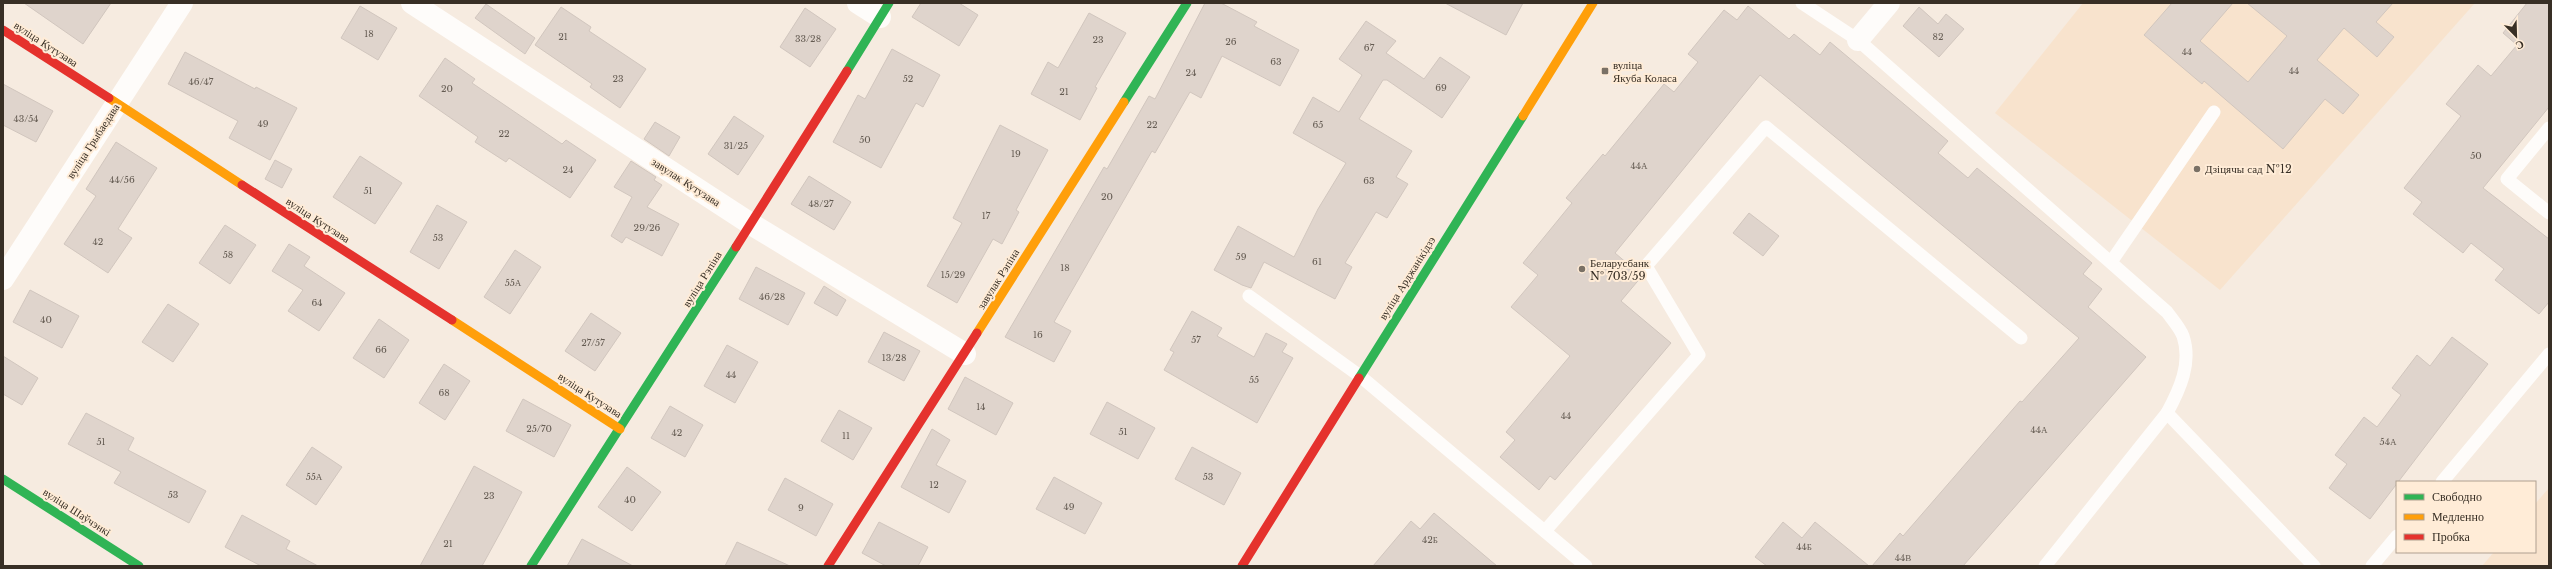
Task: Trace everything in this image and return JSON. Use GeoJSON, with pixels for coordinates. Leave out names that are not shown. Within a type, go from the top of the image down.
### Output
{"type":"FeatureCollection","features":[{"type":"Feature","properties":{"kind":"street","name":"вуліца Грыбаедава"},"geometry":{"type":"LineString","coordinates":[[3,279],[182,3]]}},
{"type":"Feature","properties":{"kind":"street","name":"завулак Кутузава"},"geometry":{"type":"LineString","coordinates":[[412,3],[751,224],[965,354]]}},
{"type":"Feature","properties":{"kind":"street"},"geometry":{"type":"LineString","coordinates":[[858,3],[885,10]]}},
{"type":"Feature","properties":{"kind":"street","name":"завулак Рэпіна"},"geometry":{"type":"LineString","coordinates":[[828,566],[965,354],[1187,3]]}},
{"type":"Feature","properties":{"kind":"street","name":"вуліца Арджанікідзэ"},"geometry":{"type":"LineString","coordinates":[[1242,566],[1593,3]]}},
{"type":"Feature","properties":{"kind":"street"},"geometry":{"type":"LineString","coordinates":[[1858,40],[1889,3]]}},
{"type":"Feature","properties":{"kind":"street","name":"вуліца Рэпіна"},"geometry":{"type":"LineString","coordinates":[[531,566],[751,224],[885,10]]}},
{"type":"Feature","properties":{"kind":"street","name":"вуліца Кутузава"},"geometry":{"type":"LineString","coordinates":[[3,30],[116,105],[620,429]]}},
{"type":"Feature","properties":{"kind":"street","name":"вуліца Шаўчэнкі"},"geometry":{"type":"LineString","coordinates":[[3,479],[139,566]]}},
{"type":"Feature","properties":{"kind":"lane"},"geometry":{"type":"LineString","coordinates":[[1802,3],[1858,40],[2167,312],[2183,335],[2186,358],[2181,386],[2167,413],[2045,566]]}},
{"type":"Feature","properties":{"kind":"lane"},"geometry":{"type":"LineString","coordinates":[[2111,262],[2214,112]]}},
{"type":"Feature","properties":{"kind":"lane"},"geometry":{"type":"LineString","coordinates":[[1545,531],[1699,355],[1646,266],[1766,127],[2021,338]]}},
{"type":"Feature","properties":{"kind":"lane"},"geometry":{"type":"LineString","coordinates":[[2549,128],[2507,180],[2549,213]]}},
{"type":"Feature","properties":{"kind":"lane"},"geometry":{"type":"LineString","coordinates":[[1249,296],[1360,376],[1586,566]]}},
{"type":"Feature","properties":{"kind":"lane"},"geometry":{"type":"LineString","coordinates":[[2443,481],[2549,354]]}},
{"type":"Feature","properties":{"kind":"lane"},"geometry":{"type":"LineString","coordinates":[[2167,413],[2314,566]]}},
{"type":"Feature","properties":{"kind":"lane"},"geometry":{"type":"LineString","coordinates":[[2372,566],[2396,537]]}},
{"type":"Feature","properties":{"kind":"shaded area","name":"Дзіцячы сад №12"},"geometry":{"type":"Polygon","coordinates":[[[2083,3],[2475,3],[2220,290],[1995,113],[2083,3]]]}},
{"type":"Feature","properties":{"kind":"shaded area"},"geometry":{"type":"Polygon","coordinates":[[[2549,488],[2549,566],[2482,566],[2493,553],[2536,553],[2536,503],[2549,488]]]}},
{"type":"Feature","properties":{"kind":"building"},"geometry":{"type":"Polygon","coordinates":[[[24,3],[111,3],[83,44],[24,3]]]}},
{"type":"Feature","properties":{"kind":"building"},"geometry":{"type":"Polygon","coordinates":[[[921,3],[959,3],[978,15],[959,46],[912,17],[921,3]]]}},
{"type":"Feature","properties":{"kind":"building"},"geometry":{"type":"Polygon","coordinates":[[[1205,3],[1221,3],[1257,22],[1254,26],[1299,50],[1280,86],[1222,56],[1201,98],[1190,92],[1155,153],[1152,151],[1054,322],[1071,331],[1054,362],[1005,337],[1104,167],[1107,169],[1149,96],[1155,99],[1205,3]]]}},
{"type":"Feature","properties":{"kind":"building"},"geometry":{"type":"Polygon","coordinates":[[[1445,3],[1523,3],[1506,35],[1445,3]]]}},
{"type":"Feature","properties":{"kind":"building"},"geometry":{"type":"Polygon","coordinates":[[[2172,3],[2233,3],[2200,41],[2248,82],[2287,36],[2247,3],[2393,3],[2376,22],[2394,37],[2377,57],[2344,28],[2317,60],[2359,95],[2343,114],[2325,99],[2283,149],[2204,81],[2202,84],[2144,35],[2172,3]]]}},
{"type":"Feature","properties":{"kind":"building"},"geometry":{"type":"Polygon","coordinates":[[[2527,3],[2549,3],[2549,107],[2483,188],[2549,239],[2549,302],[2539,314],[2495,280],[2504,269],[2471,243],[2463,253],[2413,214],[2422,202],[2404,188],[2461,116],[2446,104],[2478,65],[2491,76],[2517,45],[2503,33],[2527,3]]]}},
{"type":"Feature","properties":{"kind":"building"},"geometry":{"type":"Polygon","coordinates":[[[486,4],[535,38],[525,54],[475,18],[486,4]]]}},
{"type":"Feature","properties":{"kind":"building"},"geometry":{"type":"Polygon","coordinates":[[[360,6],[397,28],[378,60],[341,38],[360,6]]]}},
{"type":"Feature","properties":{"kind":"building"},"geometry":{"type":"Polygon","coordinates":[[[1748,6],[1789,39],[1794,34],[1820,55],[1830,42],[1948,141],[1938,153],[1968,178],[1977,168],[2092,263],[2083,274],[2102,289],[2088,307],[2146,357],[1963,566],[1872,566],[1900,533],[1903,536],[2020,401],[2022,402],[2079,338],[1760,75],[1615,253],[1642,276],[1621,301],[1671,343],[1555,480],[1550,476],[1539,490],[1500,457],[1515,440],[1506,432],[1570,356],[1511,307],[1538,275],[1523,263],[1572,203],[1566,198],[1603,154],[1605,156],[1664,84],[1674,92],[1698,62],[1688,54],[1724,10],[1737,20],[1748,6]]]}},
{"type":"Feature","properties":{"kind":"building"},"geometry":{"type":"Polygon","coordinates":[[[561,7],[591,27],[589,31],[646,69],[620,108],[590,87],[592,84],[535,45],[561,7]]]}},
{"type":"Feature","properties":{"kind":"building"},"geometry":{"type":"Polygon","coordinates":[[[1919,7],[1938,24],[1946,14],[1964,29],[1939,57],[1903,26],[1919,7]]]}},
{"type":"Feature","properties":{"kind":"building"},"geometry":{"type":"Polygon","coordinates":[[[805,8],[836,29],[810,67],[780,47],[805,8]]]}},
{"type":"Feature","properties":{"kind":"building"},"geometry":{"type":"Polygon","coordinates":[[[1089,13],[1126,33],[1095,87],[1097,88],[1080,120],[1031,94],[1048,62],[1058,68],[1089,13]]]}},
{"type":"Feature","properties":{"kind":"building"},"geometry":{"type":"Polygon","coordinates":[[[1366,21],[1396,41],[1386,53],[1424,79],[1440,57],[1470,77],[1442,118],[1387,80],[1383,80],[1359,119],[1412,151],[1396,177],[1408,184],[1387,218],[1376,212],[1345,263],[1352,267],[1335,299],[1264,262],[1251,288],[1242,285],[1214,270],[1238,226],[1294,257],[1318,209],[1346,163],[1293,133],[1313,97],[1339,112],[1362,75],[1339,59],[1366,21]]]}},
{"type":"Feature","properties":{"kind":"building"},"geometry":{"type":"Polygon","coordinates":[[[892,49],[940,75],[923,107],[916,103],[881,168],[833,142],[858,95],[865,99],[892,49]]]}},
{"type":"Feature","properties":{"kind":"building"},"geometry":{"type":"Polygon","coordinates":[[[185,52],[255,89],[256,87],[297,108],[270,160],[229,138],[238,121],[168,84],[185,52]]]}},
{"type":"Feature","properties":{"kind":"building"},"geometry":{"type":"Polygon","coordinates":[[[445,58],[475,79],[472,83],[562,144],[566,140],[596,160],[570,198],[509,158],[506,162],[475,142],[478,137],[419,96],[445,58]]]}},
{"type":"Feature","properties":{"kind":"building"},"geometry":{"type":"Polygon","coordinates":[[[3,84],[53,111],[36,142],[3,125],[3,84]]]}},
{"type":"Feature","properties":{"kind":"building"},"geometry":{"type":"Polygon","coordinates":[[[734,116],[764,136],[738,175],[708,154],[734,116]]]}},
{"type":"Feature","properties":{"kind":"building"},"geometry":{"type":"Polygon","coordinates":[[[655,122],[680,137],[669,156],[644,139],[655,122]]]}},
{"type":"Feature","properties":{"kind":"building"},"geometry":{"type":"Polygon","coordinates":[[[1000,125],[1048,150],[1016,210],[1019,212],[1002,244],[993,239],[957,303],[927,286],[962,223],[953,218],[1000,125]]]}},
{"type":"Feature","properties":{"kind":"building"},"geometry":{"type":"Polygon","coordinates":[[[116,142],[157,168],[118,229],[132,238],[108,273],[64,244],[96,196],[86,189],[116,142]]]}},
{"type":"Feature","properties":{"kind":"building"},"geometry":{"type":"Polygon","coordinates":[[[360,156],[402,183],[375,224],[333,197],[360,156]]]}},
{"type":"Feature","properties":{"kind":"building"},"geometry":{"type":"Polygon","coordinates":[[[275,160],[292,169],[282,188],[265,179],[275,160]]]}},
{"type":"Feature","properties":{"kind":"building"},"geometry":{"type":"Polygon","coordinates":[[[631,161],[656,177],[654,180],[662,185],[647,207],[679,224],[662,256],[626,237],[622,243],[611,236],[632,197],[614,187],[631,161]]]}},
{"type":"Feature","properties":{"kind":"building"},"geometry":{"type":"Polygon","coordinates":[[[809,176],[851,202],[834,230],[791,204],[809,176]]]}},
{"type":"Feature","properties":{"kind":"building"},"geometry":{"type":"Polygon","coordinates":[[[437,205],[467,222],[439,269],[410,252],[437,205]]]}},
{"type":"Feature","properties":{"kind":"building"},"geometry":{"type":"Polygon","coordinates":[[[1749,213],[1779,236],[1763,256],[1733,233],[1749,213]]]}},
{"type":"Feature","properties":{"kind":"building"},"geometry":{"type":"Polygon","coordinates":[[[225,225],[256,245],[230,284],[199,263],[225,225]]]}},
{"type":"Feature","properties":{"kind":"building"},"geometry":{"type":"Polygon","coordinates":[[[289,244],[310,257],[304,266],[345,293],[319,331],[288,311],[303,290],[272,271],[289,244]]]}},
{"type":"Feature","properties":{"kind":"building"},"geometry":{"type":"Polygon","coordinates":[[[515,250],[541,267],[510,314],[484,297],[515,250]]]}},
{"type":"Feature","properties":{"kind":"building"},"geometry":{"type":"Polygon","coordinates":[[[756,267],[805,293],[788,325],[739,299],[756,267]]]}},
{"type":"Feature","properties":{"kind":"building"},"geometry":{"type":"Polygon","coordinates":[[[824,286],[846,300],[837,316],[814,303],[824,286]]]}},
{"type":"Feature","properties":{"kind":"building"},"geometry":{"type":"Polygon","coordinates":[[[30,290],[79,316],[62,348],[13,322],[30,290]]]}},
{"type":"Feature","properties":{"kind":"building"},"geometry":{"type":"Polygon","coordinates":[[[168,304],[199,324],[173,362],[142,342],[168,304]]]}},
{"type":"Feature","properties":{"kind":"building"},"geometry":{"type":"Polygon","coordinates":[[[1192,311],[1222,328],[1217,336],[1254,357],[1266,333],[1287,344],[1282,352],[1293,358],[1257,423],[1164,370],[1174,352],[1170,350],[1192,311]]]}},
{"type":"Feature","properties":{"kind":"building"},"geometry":{"type":"Polygon","coordinates":[[[591,313],[621,333],[595,371],[565,351],[591,313]]]}},
{"type":"Feature","properties":{"kind":"building"},"geometry":{"type":"Polygon","coordinates":[[[379,319],[409,340],[384,378],[353,358],[379,319]]]}},
{"type":"Feature","properties":{"kind":"building"},"geometry":{"type":"Polygon","coordinates":[[[884,332],[920,351],[904,381],[868,362],[884,332]]]}},
{"type":"Feature","properties":{"kind":"building"},"geometry":{"type":"Polygon","coordinates":[[[2452,337],[2488,364],[2399,481],[2396,481],[2396,485],[2370,519],[2329,488],[2347,464],[2335,455],[2364,417],[2377,427],[2401,395],[2392,388],[2417,355],[2430,366],[2452,337]]]}},
{"type":"Feature","properties":{"kind":"building"},"geometry":{"type":"Polygon","coordinates":[[[727,345],[758,362],[735,403],[704,386],[727,345]]]}},
{"type":"Feature","properties":{"kind":"building"},"geometry":{"type":"Polygon","coordinates":[[[3,356],[38,378],[22,405],[3,394],[3,356]]]}},
{"type":"Feature","properties":{"kind":"building"},"geometry":{"type":"Polygon","coordinates":[[[444,364],[470,381],[445,420],[419,403],[444,364]]]}},
{"type":"Feature","properties":{"kind":"building"},"geometry":{"type":"Polygon","coordinates":[[[965,377],[1013,403],[996,435],[948,409],[965,377]]]}},
{"type":"Feature","properties":{"kind":"building"},"geometry":{"type":"Polygon","coordinates":[[[523,399],[571,425],[554,457],[506,431],[523,399]]]}},
{"type":"Feature","properties":{"kind":"building"},"geometry":{"type":"Polygon","coordinates":[[[1107,402],[1155,428],[1138,459],[1090,434],[1107,402]]]}},
{"type":"Feature","properties":{"kind":"building"},"geometry":{"type":"Polygon","coordinates":[[[670,406],[703,425],[685,457],[651,438],[670,406]]]}},
{"type":"Feature","properties":{"kind":"building"},"geometry":{"type":"Polygon","coordinates":[[[839,410],[872,428],[853,460],[821,441],[839,410]]]}},
{"type":"Feature","properties":{"kind":"building"},"geometry":{"type":"Polygon","coordinates":[[[86,413],[134,438],[128,450],[206,491],[189,523],[114,483],[121,472],[68,444],[86,413]]]}},
{"type":"Feature","properties":{"kind":"building"},"geometry":{"type":"Polygon","coordinates":[[[932,429],[950,440],[936,465],[966,481],[949,513],[901,487],[932,429]]]}},
{"type":"Feature","properties":{"kind":"building"},"geometry":{"type":"Polygon","coordinates":[[[312,447],[342,467],[316,505],[286,485],[312,447]]]}},
{"type":"Feature","properties":{"kind":"building"},"geometry":{"type":"Polygon","coordinates":[[[1192,447],[1241,473],[1224,505],[1175,479],[1192,447]]]}},
{"type":"Feature","properties":{"kind":"building"},"geometry":{"type":"Polygon","coordinates":[[[474,466],[522,492],[505,524],[482,566],[420,566],[474,466]]]}},
{"type":"Feature","properties":{"kind":"building"},"geometry":{"type":"Polygon","coordinates":[[[627,467],[661,492],[632,531],[598,507],[627,467]]]}},
{"type":"Feature","properties":{"kind":"building"},"geometry":{"type":"Polygon","coordinates":[[[1054,477],[1102,503],[1085,534],[1036,509],[1054,477]]]}},
{"type":"Feature","properties":{"kind":"building"},"geometry":{"type":"Polygon","coordinates":[[[785,478],[833,504],[816,536],[768,510],[785,478]]]}},
{"type":"Feature","properties":{"kind":"building"},"geometry":{"type":"Polygon","coordinates":[[[1434,513],[1497,566],[1373,566],[1411,521],[1420,529],[1434,513]]]}},
{"type":"Feature","properties":{"kind":"building"},"geometry":{"type":"Polygon","coordinates":[[[242,515],[290,541],[286,549],[318,566],[261,566],[225,547],[242,515]]]}},
{"type":"Feature","properties":{"kind":"building"},"geometry":{"type":"Polygon","coordinates":[[[879,522],[928,547],[918,566],[886,566],[862,553],[879,522]]]}},
{"type":"Feature","properties":{"kind":"building"},"geometry":{"type":"Polygon","coordinates":[[[1783,522],[1802,538],[1815,522],[1869,566],[1767,566],[1755,557],[1783,522]]]}},
{"type":"Feature","properties":{"kind":"building"},"geometry":{"type":"Polygon","coordinates":[[[582,539],[633,566],[567,566],[582,539]]]}},
{"type":"Feature","properties":{"kind":"building"},"geometry":{"type":"Polygon","coordinates":[[[737,542],[790,566],[725,566],[737,542]]]}},
{"type":"Feature","properties":{"kind":"traffic: fast"},"geometry":{"type":"LineString","coordinates":[[847,71],[889,3]]}},
{"type":"Feature","properties":{"kind":"traffic: fast"},"geometry":{"type":"LineString","coordinates":[[1124,102],[1187,3]]}},
{"type":"Feature","properties":{"kind":"traffic: fast"},"geometry":{"type":"LineString","coordinates":[[1359,378],[1523,116]]}},
{"type":"Feature","properties":{"kind":"traffic: fast"},"geometry":{"type":"LineString","coordinates":[[531,566],[736,247]]}},
{"type":"Feature","properties":{"kind":"traffic: fast"},"geometry":{"type":"LineString","coordinates":[[3,479],[139,566]]}},
{"type":"Feature","properties":{"kind":"traffic: slow"},"geometry":{"type":"LineString","coordinates":[[1523,116],[1593,3]]}},
{"type":"Feature","properties":{"kind":"traffic: slow"},"geometry":{"type":"LineString","coordinates":[[109,98],[242,185]]}},
{"type":"Feature","properties":{"kind":"traffic: slow"},"geometry":{"type":"LineString","coordinates":[[977,333],[1124,102]]}},
{"type":"Feature","properties":{"kind":"traffic: slow"},"geometry":{"type":"LineString","coordinates":[[452,320],[620,429]]}},
{"type":"Feature","properties":{"kind":"traffic: jam"},"geometry":{"type":"LineString","coordinates":[[3,30],[109,98]]}},
{"type":"Feature","properties":{"kind":"traffic: jam"},"geometry":{"type":"LineString","coordinates":[[736,247],[847,71]]}},
{"type":"Feature","properties":{"kind":"traffic: jam"},"geometry":{"type":"LineString","coordinates":[[242,185],[452,320]]}},
{"type":"Feature","properties":{"kind":"traffic: jam"},"geometry":{"type":"LineString","coordinates":[[828,566],[977,333]]}},
{"type":"Feature","properties":{"kind":"traffic: jam"},"geometry":{"type":"LineString","coordinates":[[1242,566],[1359,378]]}},
{"type":"Feature","properties":{"kind":"place","name":"вуліца Якуба Коласа"},"geometry":{"type":"Point","coordinates":[1605,71]}},
{"type":"Feature","properties":{"kind":"place","name":"Дзіцячы сад №12"},"geometry":{"type":"Point","coordinates":[2197,169]}},
{"type":"Feature","properties":{"kind":"place","name":"Беларусбанк № 703/59"},"geometry":{"type":"Point","coordinates":[1582,269]}}]}
